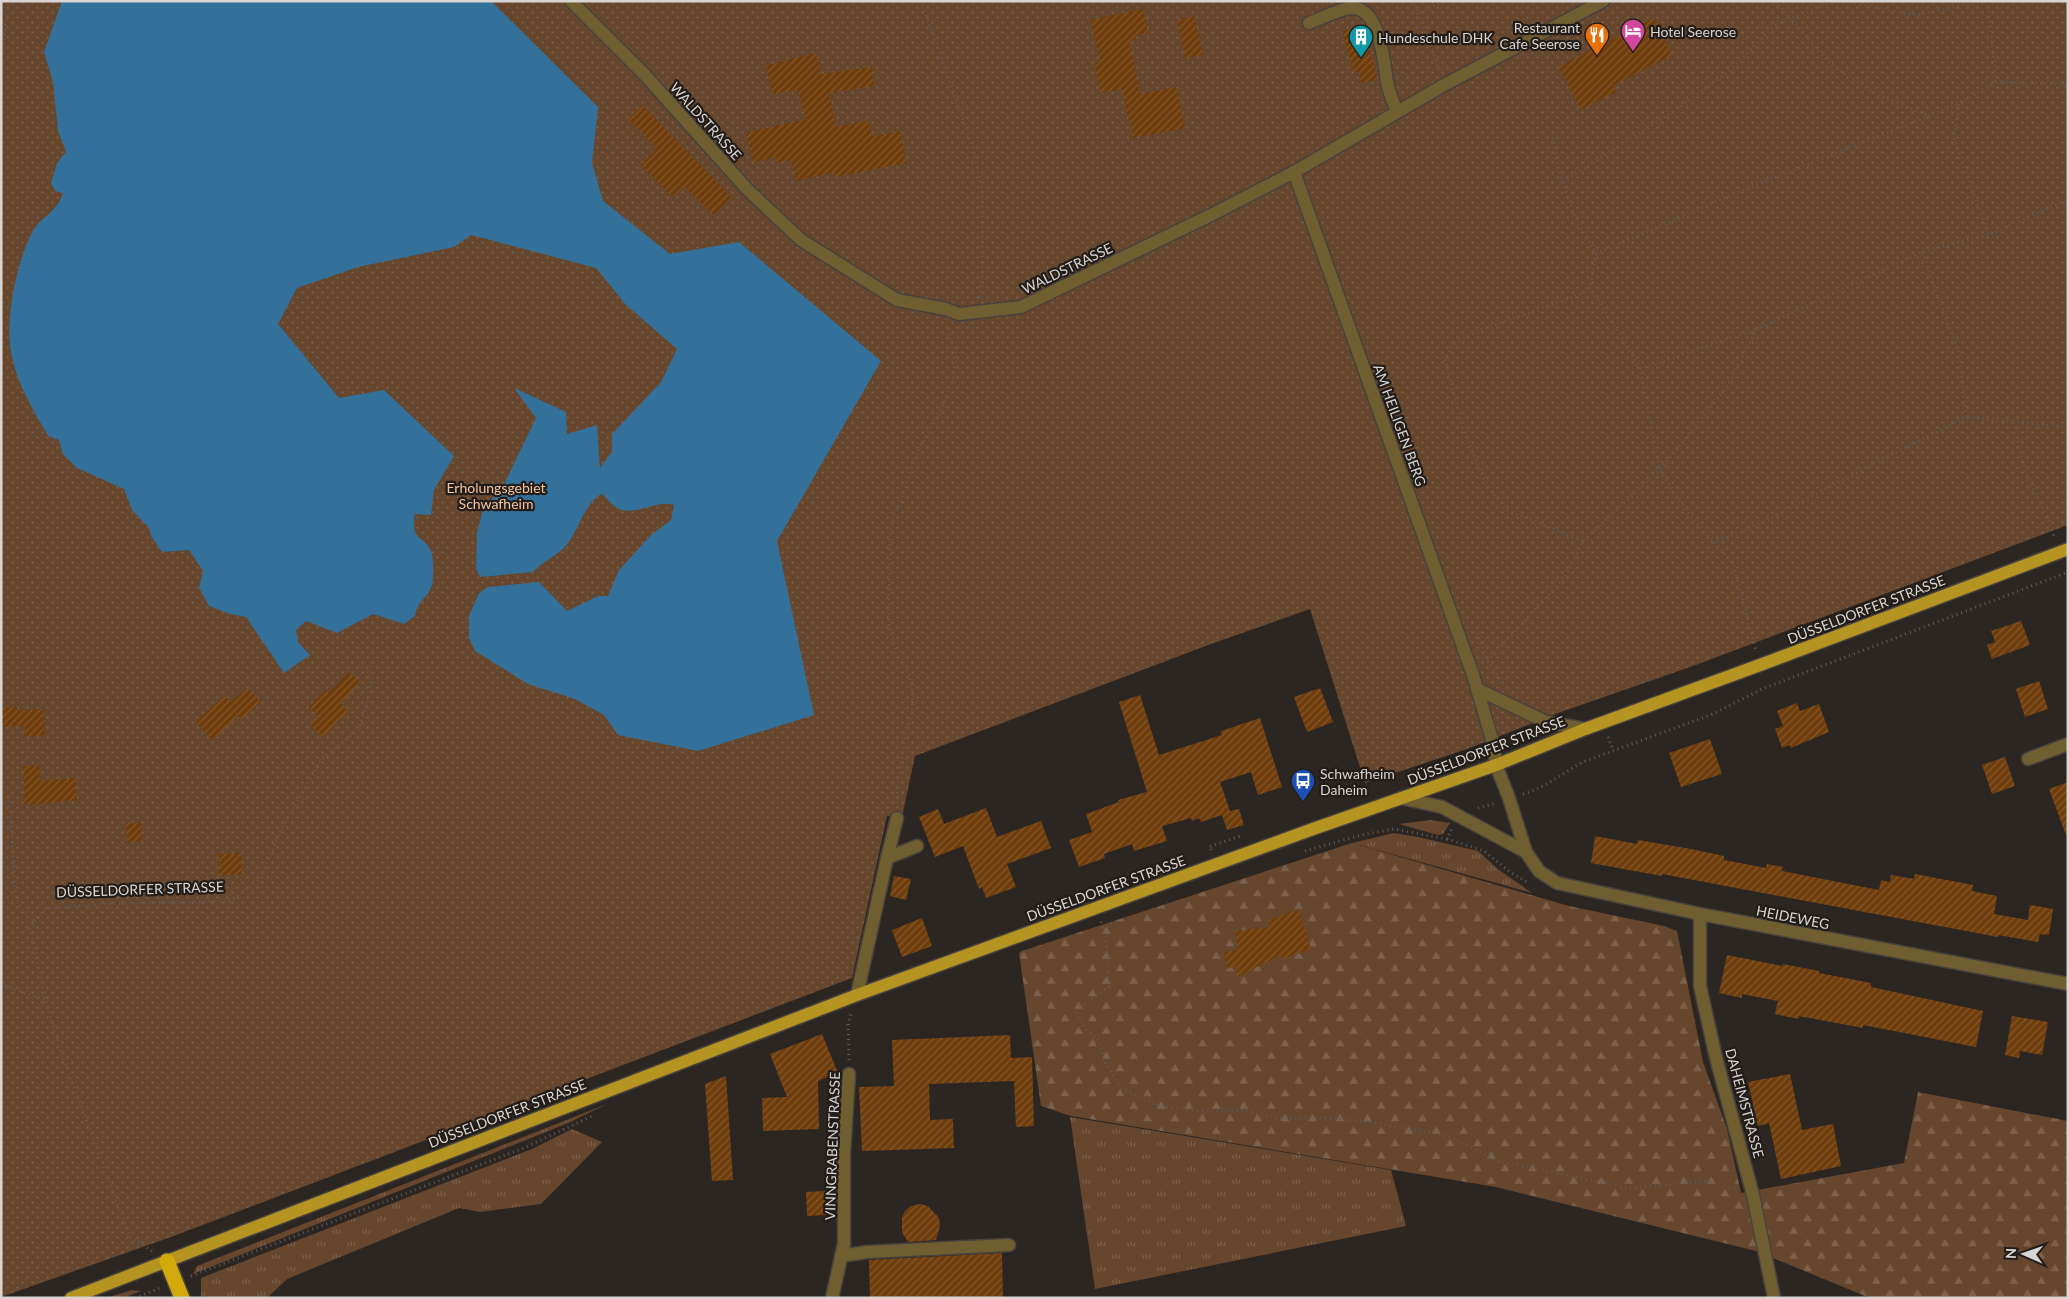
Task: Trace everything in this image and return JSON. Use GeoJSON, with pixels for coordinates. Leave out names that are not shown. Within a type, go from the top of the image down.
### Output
{"type":"FeatureCollection","features":[{"type":"Feature","properties":{"kind":"highway"},"geometry":{"type":"LineString","coordinates":[[167,1260],[182,1298]]}},
{"type":"Feature","properties":{"kind":"main road","name":"DÜSSELDORFER STRASSE"},"geometry":{"type":"LineString","coordinates":[[71,1298],[858,995],[1496,765],[1585,729],[2064,550]]}},
{"type":"Feature","properties":{"kind":"street","name":"WALDSTRASSE"},"geometry":{"type":"LineString","coordinates":[[571,1],[644,75],[747,189],[801,240],[897,300],[949,310],[959,314],[1022,307],[1211,215],[1294,172],[1444,85],[1603,1]]}},
{"type":"Feature","properties":{"kind":"street"},"geometry":{"type":"LineString","coordinates":[[1309,23],[1350,8],[1358,9],[1366,15],[1379,36],[1387,84],[1397,112]]}},
{"type":"Feature","properties":{"kind":"street","name":"AM HEILIGEN BERG"},"geometry":{"type":"LineString","coordinates":[[1294,172],[1477,689],[1494,746],[1496,765]]}},
{"type":"Feature","properties":{"kind":"street"},"geometry":{"type":"LineString","coordinates":[[1477,689],[1546,722],[1585,729]]}},
{"type":"Feature","properties":{"kind":"street"},"geometry":{"type":"LineString","coordinates":[[2028,759],[2068,744]]}},
{"type":"Feature","properties":{"kind":"street","name":"HEIDEWEG"},"geometry":{"type":"LineString","coordinates":[[1496,765],[1509,798],[1526,852],[1539,871],[1557,883],[1700,914],[2068,984]]}},
{"type":"Feature","properties":{"kind":"street","name":"HEIDEWEG"},"geometry":{"type":"LineString","coordinates":[[1401,798],[1442,806],[1526,852]]}},
{"type":"Feature","properties":{"kind":"street"},"geometry":{"type":"LineString","coordinates":[[858,995],[897,818]]}},
{"type":"Feature","properties":{"kind":"street"},"geometry":{"type":"LineString","coordinates":[[887,858],[918,846]]}},
{"type":"Feature","properties":{"kind":"street","name":"DAHEIMSTRASSE"},"geometry":{"type":"LineString","coordinates":[[1700,914],[1700,986],[1716,1058],[1753,1194],[1774,1298]]}},
{"type":"Feature","properties":{"kind":"street","name":"VINNGRABENSTRASSE"},"geometry":{"type":"LineString","coordinates":[[832,1298],[844,1244],[844,1153],[850,1074]]}},
{"type":"Feature","properties":{"kind":"street"},"geometry":{"type":"LineString","coordinates":[[842,1256],[867,1252],[1009,1245]]}},
{"type":"Feature","properties":{"kind":"path"},"geometry":{"type":"LineString","coordinates":[[1,70],[8,1]]}},
{"type":"Feature","properties":{"kind":"path"},"geometry":{"type":"LineString","coordinates":[[921,1],[972,148],[982,188],[982,276],[978,313]]}},
{"type":"Feature","properties":{"kind":"path"},"geometry":{"type":"LineString","coordinates":[[1413,1],[1444,85]]}},
{"type":"Feature","properties":{"kind":"path"},"geometry":{"type":"LineString","coordinates":[[1418,13],[1446,1]]}},
{"type":"Feature","properties":{"kind":"path"},"geometry":{"type":"LineString","coordinates":[[1775,1],[1831,66],[1878,95],[1929,116]]}},
{"type":"Feature","properties":{"kind":"path"},"geometry":{"type":"LineString","coordinates":[[1563,182],[1683,105],[1733,68],[1773,27],[1791,18],[1838,1],[1916,15],[1986,1],[1996,82]]}},
{"type":"Feature","properties":{"kind":"path"},"geometry":{"type":"LineString","coordinates":[[1596,254],[1745,190],[1929,116],[1959,103],[1996,82],[2059,84],[2068,87]]}},
{"type":"Feature","properties":{"kind":"path"},"geometry":{"type":"LineString","coordinates":[[1959,103],[1954,140],[1989,235]]}},
{"type":"Feature","properties":{"kind":"path"},"geometry":{"type":"LineString","coordinates":[[1553,138],[1563,182],[1578,224],[1596,254],[1590,287],[1580,295],[1477,331],[1454,344],[1445,358],[1463,429],[1484,479],[1504,509],[1583,541]]}},
{"type":"Feature","properties":{"kind":"path"},"geometry":{"type":"LineString","coordinates":[[1640,369],[1756,329],[1924,252],[1989,235],[2068,199]]}},
{"type":"Feature","properties":{"kind":"path"},"geometry":{"type":"LineString","coordinates":[[1924,252],[1933,284],[1958,350],[1966,417]]}},
{"type":"Feature","properties":{"kind":"path"},"geometry":{"type":"LineString","coordinates":[[1590,287],[1640,369],[1660,470],[1684,508],[1712,542],[1733,563],[1760,665]]}},
{"type":"Feature","properties":{"kind":"path"},"geometry":{"type":"LineString","coordinates":[[897,818],[896,797],[903,744],[913,709],[911,678],[897,656],[889,626],[890,531],[916,456],[943,406],[954,375],[955,348],[949,337],[949,310]]}},
{"type":"Feature","properties":{"kind":"path"},"geometry":{"type":"LineString","coordinates":[[1488,661],[1566,577],[1583,541],[1660,470],[1727,386],[1756,329]]}},
{"type":"Feature","properties":{"kind":"path"},"geometry":{"type":"LineString","coordinates":[[1712,542],[1734,535],[1764,521],[1966,417],[2068,426]]}},
{"type":"Feature","properties":{"kind":"path"},"geometry":{"type":"LineString","coordinates":[[2013,422],[2025,470],[2064,550]]}},
{"type":"Feature","properties":{"kind":"path"},"geometry":{"type":"LineString","coordinates":[[1447,839],[1452,828],[1469,810],[1546,786],[1583,762],[1713,714],[1762,689],[2068,572]]}},
{"type":"Feature","properties":{"kind":"path","name":"DÜSSELDORFER STRASSE"},"geometry":{"type":"LineString","coordinates":[[35,921],[45,909],[98,904],[230,901],[260,880],[280,832],[321,760],[359,729],[372,690],[368,671]]}},
{"type":"Feature","properties":{"kind":"path"},"geometry":{"type":"LineString","coordinates":[[9,796],[16,896],[18,905],[23,912],[35,921],[30,928],[46,1000],[62,1055],[130,1237],[167,1260]]}},
{"type":"Feature","properties":{"kind":"path"},"geometry":{"type":"LineString","coordinates":[[1300,852],[1394,828],[1447,839],[1484,851],[1510,872],[1529,884]]}},
{"type":"Feature","properties":{"kind":"path"},"geometry":{"type":"LineString","coordinates":[[1210,847],[1250,833]]}},
{"type":"Feature","properties":{"kind":"path"},"geometry":{"type":"LineString","coordinates":[[1100,917],[1106,941],[1109,987],[1075,1009],[1085,1029],[1100,1041],[1104,1060],[1122,1089],[1164,1107],[1247,1110],[1275,1119],[1318,1117],[1370,1122],[1449,1136],[1498,1160],[1630,1188],[1708,1181],[1753,1194]]}},
{"type":"Feature","properties":{"kind":"path"},"geometry":{"type":"LineString","coordinates":[[1,984],[46,1000]]}},
{"type":"Feature","properties":{"kind":"path","name":"VINNGRABENSTRASSE"},"geometry":{"type":"LineString","coordinates":[[850,1074],[848,1023],[858,995]]}},
{"type":"Feature","properties":{"kind":"green space","name":"Erholungsgebiet Schwafheim"},"geometry":{"type":"Polygon","coordinates":[[[1,1],[2068,1],[2068,525],[1693,666],[1558,713],[1467,749],[1365,783],[1310,609],[1211,644],[915,756],[902,817],[887,816],[852,978],[171,1237],[1,1297],[1,1]]]}},
{"type":"Feature","properties":{"kind":"green space"},"geometry":{"type":"Polygon","coordinates":[[[1430,820],[1450,823],[1443,834],[1438,835],[1399,824],[1430,820]]]}},
{"type":"Feature","properties":{"kind":"green space"},"geometry":{"type":"Polygon","coordinates":[[[1394,833],[1478,851],[1499,870],[1532,893],[1352,843],[1394,833]]]}},
{"type":"Feature","properties":{"kind":"green space"},"geometry":{"type":"Polygon","coordinates":[[[1352,843],[1569,906],[1664,926],[1677,931],[1703,1062],[1727,1129],[1741,1193],[1904,1163],[1918,1092],[2068,1121],[2068,1298],[1870,1298],[1756,1251],[1496,1187],[1071,1116],[1041,1106],[1019,953],[1352,843]]]}},
{"type":"Feature","properties":{"kind":"green space"},"geometry":{"type":"Polygon","coordinates":[[[607,1104],[568,1123],[193,1274],[197,1266],[607,1104]]]}},
{"type":"Feature","properties":{"kind":"green space"},"geometry":{"type":"Polygon","coordinates":[[[1070,1117],[1391,1170],[1406,1226],[1095,1289],[1070,1117]]]}},
{"type":"Feature","properties":{"kind":"green space"},"geometry":{"type":"Polygon","coordinates":[[[572,1129],[602,1142],[541,1204],[480,1212],[459,1208],[287,1279],[267,1298],[201,1298],[201,1278],[532,1149],[572,1129]]]}},
{"type":"Feature","properties":{"kind":"green space"},"geometry":{"type":"Polygon","coordinates":[[[132,1290],[141,1291],[123,1298],[106,1298],[132,1290]]]}},
{"type":"Feature","properties":{"kind":"water"},"geometry":{"type":"Polygon","coordinates":[[[62,1],[491,1],[598,107],[592,163],[603,201],[670,254],[739,242],[881,361],[777,541],[814,715],[698,751],[618,735],[604,715],[575,699],[528,684],[475,651],[469,638],[469,616],[479,593],[488,587],[539,582],[567,611],[598,596],[608,596],[619,570],[651,535],[671,520],[674,505],[659,504],[627,511],[613,505],[602,494],[596,498],[586,511],[564,548],[533,572],[480,577],[476,569],[477,532],[483,510],[504,484],[536,418],[514,388],[566,412],[567,434],[597,425],[600,468],[612,452],[612,434],[661,382],[677,349],[626,305],[596,268],[471,235],[454,247],[358,267],[297,288],[278,324],[339,398],[384,390],[454,456],[434,490],[431,515],[415,514],[414,529],[418,537],[425,542],[431,551],[433,569],[431,589],[419,605],[415,616],[404,624],[373,614],[337,633],[306,621],[296,630],[298,642],[310,655],[284,673],[246,617],[230,614],[209,606],[199,588],[203,571],[189,550],[162,552],[151,536],[149,528],[132,510],[124,489],[77,468],[63,454],[59,440],[48,436],[22,388],[12,357],[10,343],[11,310],[13,292],[21,259],[36,226],[53,210],[63,193],[55,191],[51,183],[57,163],[66,152],[58,131],[53,82],[44,52],[62,1]]]}},
{"type":"Feature","properties":{"kind":"building"},"geometry":{"type":"Polygon","coordinates":[[[1143,9],[1148,33],[1136,36],[1136,39],[1129,41],[1140,94],[1176,87],[1185,128],[1133,138],[1122,89],[1101,93],[1094,63],[1100,62],[1091,20],[1143,9]]]}},
{"type":"Feature","properties":{"kind":"building"},"geometry":{"type":"Polygon","coordinates":[[[1194,16],[1203,54],[1185,58],[1177,20],[1194,16]]]}},
{"type":"Feature","properties":{"kind":"building"},"geometry":{"type":"Polygon","coordinates":[[[1654,18],[1672,55],[1613,86],[1616,92],[1581,110],[1559,67],[1654,18]]]}},
{"type":"Feature","properties":{"kind":"building","name":"Hundeschule DHK"},"geometry":{"type":"Polygon","coordinates":[[[1362,25],[1378,79],[1362,83],[1358,71],[1354,72],[1342,31],[1362,25]]]}},
{"type":"Feature","properties":{"kind":"building"},"geometry":{"type":"Polygon","coordinates":[[[816,53],[821,74],[872,67],[874,86],[829,93],[836,127],[869,121],[872,136],[900,131],[906,163],[835,177],[834,172],[796,181],[791,160],[778,162],[776,157],[753,162],[746,133],[806,119],[798,90],[773,94],[766,66],[816,53]]]}},
{"type":"Feature","properties":{"kind":"building"},"geometry":{"type":"Polygon","coordinates":[[[642,105],[731,197],[714,215],[684,186],[673,197],[641,165],[657,148],[628,119],[642,105]]]}},
{"type":"Feature","properties":{"kind":"building"},"geometry":{"type":"Polygon","coordinates":[[[2021,621],[2030,645],[1992,659],[1987,645],[1995,642],[1991,631],[2021,621]]]}},
{"type":"Feature","properties":{"kind":"building"},"geometry":{"type":"Polygon","coordinates":[[[349,672],[360,682],[341,704],[348,711],[323,737],[310,725],[318,716],[309,707],[325,690],[329,693],[349,672]]]}},
{"type":"Feature","properties":{"kind":"building"},"geometry":{"type":"Polygon","coordinates":[[[2039,681],[2048,709],[2025,717],[2016,689],[2039,681]]]}},
{"type":"Feature","properties":{"kind":"building"},"geometry":{"type":"Polygon","coordinates":[[[247,688],[261,702],[242,719],[239,716],[212,740],[196,721],[225,696],[231,702],[247,688]]]}},
{"type":"Feature","properties":{"kind":"building"},"geometry":{"type":"Polygon","coordinates":[[[1320,688],[1333,722],[1307,732],[1294,697],[1320,688]]]}},
{"type":"Feature","properties":{"kind":"building"},"geometry":{"type":"Polygon","coordinates":[[[1140,695],[1159,755],[1222,735],[1221,731],[1260,718],[1282,787],[1258,795],[1251,772],[1220,782],[1230,811],[1239,809],[1244,825],[1227,830],[1222,815],[1201,822],[1199,818],[1192,821],[1191,818],[1162,826],[1167,841],[1134,851],[1132,844],[1104,854],[1105,858],[1079,867],[1069,840],[1092,832],[1086,814],[1119,802],[1118,800],[1147,792],[1119,702],[1140,695]]]}},
{"type":"Feature","properties":{"kind":"building"},"geometry":{"type":"Polygon","coordinates":[[[1797,703],[1800,711],[1819,704],[1829,732],[1791,748],[1790,745],[1782,748],[1775,729],[1783,726],[1777,711],[1797,703]]]}},
{"type":"Feature","properties":{"kind":"building"},"geometry":{"type":"Polygon","coordinates":[[[17,707],[17,711],[43,709],[45,735],[25,737],[25,726],[1,727],[1,708],[17,707]]]}},
{"type":"Feature","properties":{"kind":"building"},"geometry":{"type":"Polygon","coordinates":[[[1710,739],[1722,774],[1681,787],[1669,753],[1710,739]]]}},
{"type":"Feature","properties":{"kind":"building"},"geometry":{"type":"Polygon","coordinates":[[[2005,757],[2015,786],[1992,794],[1982,765],[2005,757]]]}},
{"type":"Feature","properties":{"kind":"building"},"geometry":{"type":"Polygon","coordinates":[[[39,765],[40,781],[75,778],[77,800],[25,805],[23,766],[39,765]]]}},
{"type":"Feature","properties":{"kind":"building"},"geometry":{"type":"Polygon","coordinates":[[[2068,782],[2068,834],[2066,835],[2049,789],[2068,782]]]}},
{"type":"Feature","properties":{"kind":"building"},"geometry":{"type":"Polygon","coordinates":[[[986,808],[997,837],[1041,821],[1051,848],[1007,864],[1016,887],[986,898],[982,887],[979,889],[963,846],[935,857],[919,817],[938,809],[944,824],[986,808]]]}},
{"type":"Feature","properties":{"kind":"building"},"geometry":{"type":"Polygon","coordinates":[[[126,823],[141,823],[142,841],[127,842],[126,823]]]}},
{"type":"Feature","properties":{"kind":"building"},"geometry":{"type":"Polygon","coordinates":[[[1595,836],[1637,844],[1638,840],[1691,849],[1724,856],[1724,860],[1766,868],[1767,864],[1783,867],[1782,871],[1879,890],[1881,880],[1890,882],[1891,875],[1914,879],[1915,874],[1973,885],[1972,891],[1997,896],[1994,914],[2028,920],[2030,905],[2053,909],[2049,935],[2040,934],[2038,942],[1998,935],[1998,937],[1662,874],[1662,876],[1591,863],[1595,836]]]}},
{"type":"Feature","properties":{"kind":"building"},"geometry":{"type":"Polygon","coordinates":[[[241,853],[242,875],[219,875],[219,854],[241,853]]]}},
{"type":"Feature","properties":{"kind":"building"},"geometry":{"type":"Polygon","coordinates":[[[894,876],[911,879],[906,900],[890,896],[894,876]]]}},
{"type":"Feature","properties":{"kind":"building"},"geometry":{"type":"Polygon","coordinates":[[[1298,909],[1311,949],[1283,959],[1281,955],[1237,977],[1236,966],[1227,969],[1224,952],[1238,950],[1235,931],[1270,927],[1268,920],[1298,909]]]}},
{"type":"Feature","properties":{"kind":"building"},"geometry":{"type":"Polygon","coordinates":[[[922,918],[932,946],[902,957],[892,930],[922,918]]]}},
{"type":"Feature","properties":{"kind":"building"},"geometry":{"type":"Polygon","coordinates":[[[1727,955],[1819,971],[1819,973],[1871,983],[1871,987],[1983,1011],[1976,1047],[1863,1025],[1863,1028],[1799,1016],[1799,1019],[1775,1014],[1778,1001],[1742,994],[1742,998],[1719,993],[1727,955]]]}},
{"type":"Feature","properties":{"kind":"building"},"geometry":{"type":"Polygon","coordinates":[[[2012,1016],[2048,1022],[2042,1055],[2020,1051],[2019,1058],[2005,1055],[2012,1016]]]}},
{"type":"Feature","properties":{"kind":"building"},"geometry":{"type":"Polygon","coordinates":[[[822,1034],[838,1073],[818,1081],[819,1129],[763,1131],[762,1098],[787,1097],[770,1054],[822,1034]]]}},
{"type":"Feature","properties":{"kind":"building"},"geometry":{"type":"Polygon","coordinates":[[[1010,1035],[1011,1058],[1032,1057],[1034,1126],[1016,1127],[1014,1081],[929,1084],[930,1120],[953,1119],[954,1148],[862,1151],[859,1087],[894,1086],[892,1040],[1010,1035]]]}},
{"type":"Feature","properties":{"kind":"building"},"geometry":{"type":"Polygon","coordinates":[[[1790,1074],[1802,1130],[1833,1124],[1841,1166],[1781,1179],[1769,1123],[1758,1126],[1748,1082],[1790,1074]]]}},
{"type":"Feature","properties":{"kind":"building"},"geometry":{"type":"Polygon","coordinates":[[[726,1076],[733,1180],[712,1181],[705,1084],[726,1076]]]}},
{"type":"Feature","properties":{"kind":"building"},"geometry":{"type":"Polygon","coordinates":[[[825,1191],[826,1215],[807,1216],[806,1192],[825,1191]]]}},
{"type":"Feature","properties":{"kind":"building"},"geometry":{"type":"Polygon","coordinates":[[[920,1204],[928,1206],[939,1218],[940,1226],[936,1240],[908,1242],[902,1232],[902,1218],[905,1211],[911,1206],[920,1204]]]}},
{"type":"Feature","properties":{"kind":"building"},"geometry":{"type":"Polygon","coordinates":[[[1002,1253],[1003,1298],[870,1298],[869,1260],[1002,1253]]]}},
{"type":"Feature","properties":{"kind":"place","name":"Hotel Seerose"},"geometry":{"type":"Point","coordinates":[1633,52]}},
{"type":"Feature","properties":{"kind":"place","name":"Restaurant Cafe Seerose"},"geometry":{"type":"Point","coordinates":[1597,56]}},
{"type":"Feature","properties":{"kind":"place","name":"Hundeschule DHK"},"geometry":{"type":"Point","coordinates":[1361,58]}},
{"type":"Feature","properties":{"kind":"place","name":"Schwafheim Daheim"},"geometry":{"type":"Point","coordinates":[1303,802]}}]}
